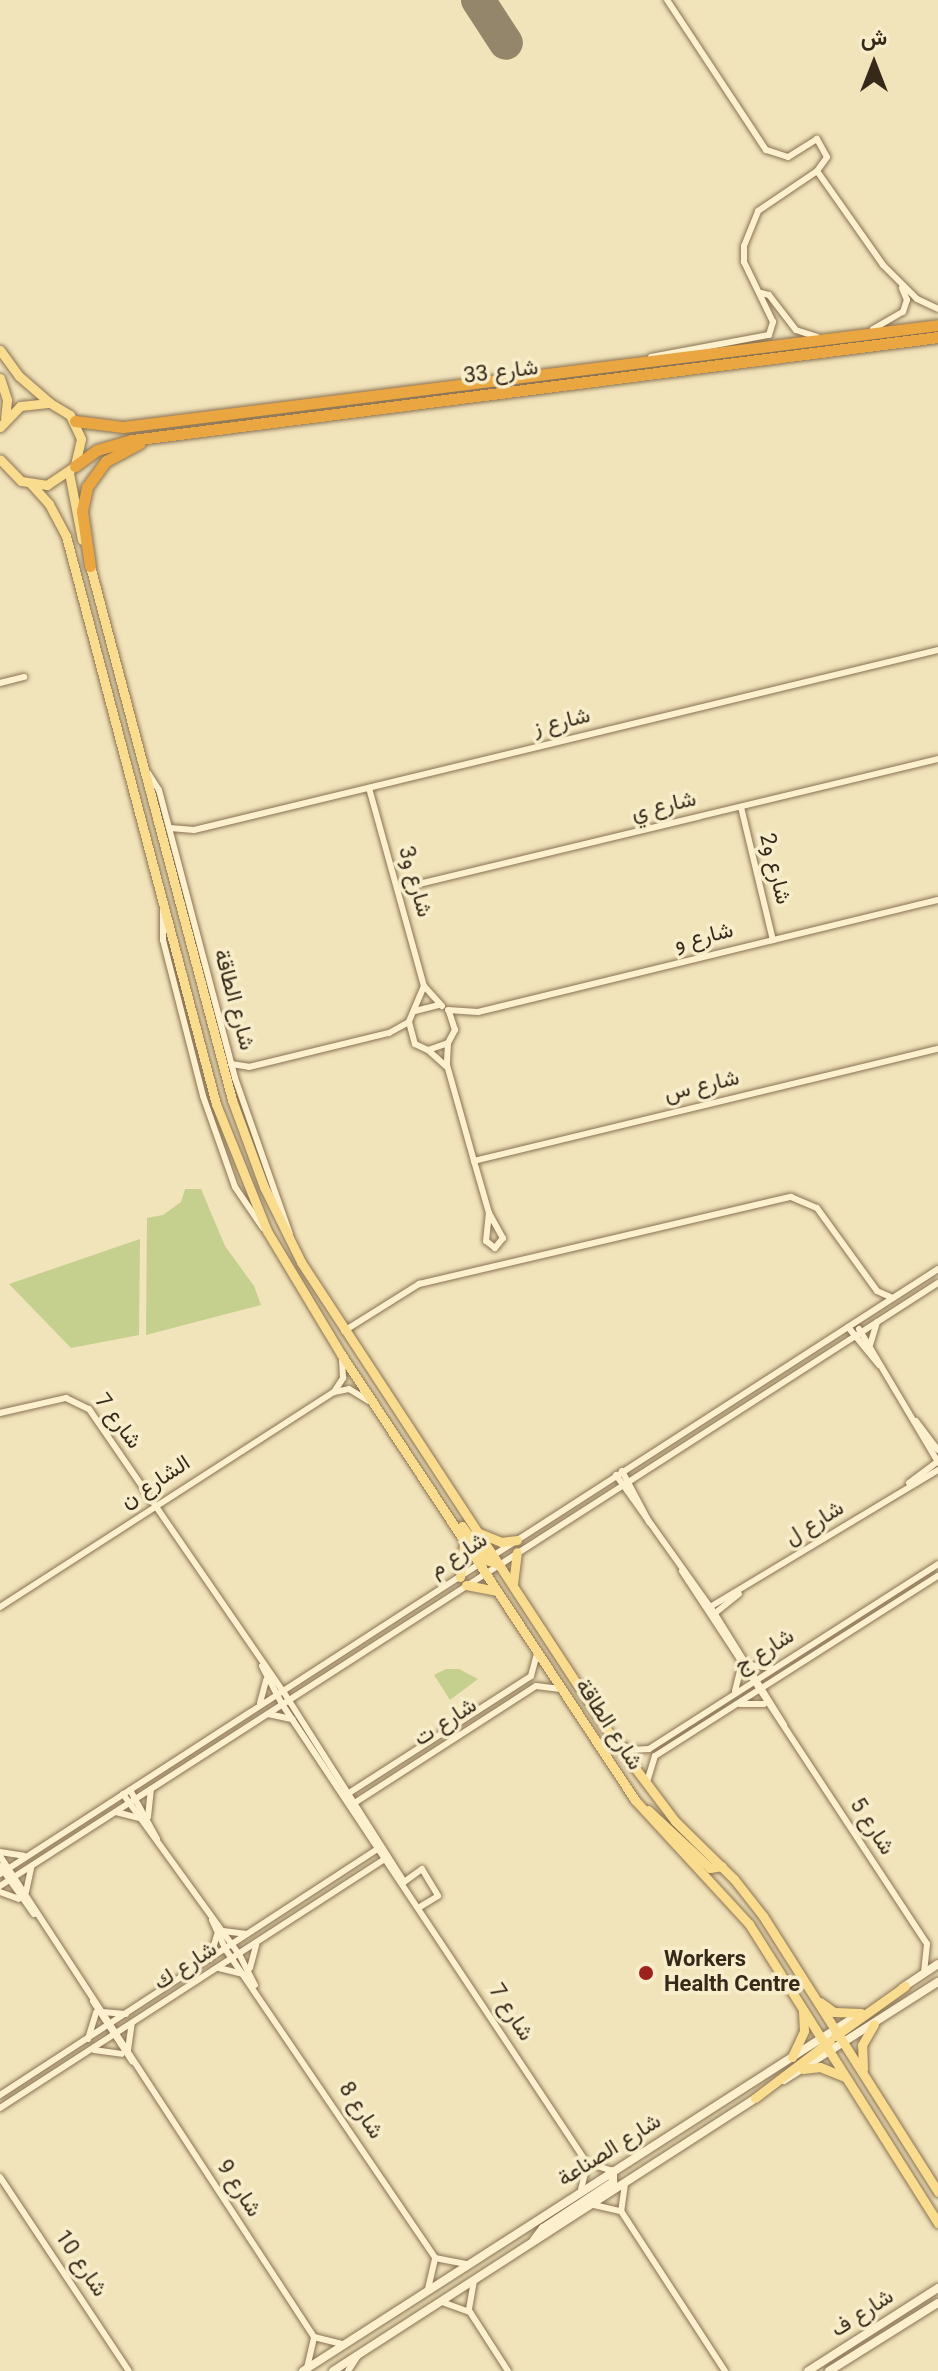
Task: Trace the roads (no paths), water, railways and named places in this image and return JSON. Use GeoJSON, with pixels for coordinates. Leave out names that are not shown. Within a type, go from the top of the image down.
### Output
{"type":"FeatureCollection","features":[{"type":"Feature","properties":{"kind":"highway","name":"شارع 33"},"geometry":{"type":"LineString","coordinates":[[75,421],[123,427],[938,325]]}},
{"type":"Feature","properties":{"kind":"highway","name":"شارع 33"},"geometry":{"type":"LineString","coordinates":[[72,469],[114,443],[938,337]]}},
{"type":"Feature","properties":{"kind":"highway"},"geometry":{"type":"LineString","coordinates":[[90,566],[82,511],[95,473],[124,449],[169,436]]}},
{"type":"Feature","properties":{"kind":"main road"},"geometry":{"type":"LineString","coordinates":[[0,350],[19,376],[75,421]]}},
{"type":"Feature","properties":{"kind":"main road"},"geometry":{"type":"LineString","coordinates":[[0,378],[7,400],[2,423]]}},
{"type":"Feature","properties":{"kind":"main road"},"geometry":{"type":"LineString","coordinates":[[2,423],[30,402],[50,403]]}},
{"type":"Feature","properties":{"kind":"main road","name":"شارع الطاقة"},"geometry":{"type":"LineString","coordinates":[[75,421],[81,448],[72,469],[90,566],[232,1100],[291,1242],[344,1331],[473,1528],[498,1592],[635,1800],[740,1911],[801,2003],[864,2076],[938,2192]]}},
{"type":"Feature","properties":{"kind":"main road","name":"شارع الطاقة"},"geometry":{"type":"LineString","coordinates":[[0,459],[12,475],[31,484],[49,504],[66,536],[216,1104],[267,1231],[341,1354],[463,1539],[514,1587],[649,1790],[722,1866],[763,1916],[813,1996],[850,2081],[938,2223]]}},
{"type":"Feature","properties":{"kind":"main road"},"geometry":{"type":"LineString","coordinates":[[31,484],[55,482],[72,469]]}},
{"type":"Feature","properties":{"kind":"main road"},"geometry":{"type":"LineString","coordinates":[[414,1463],[547,1639]]}},
{"type":"Feature","properties":{"kind":"main road"},"geometry":{"type":"LineString","coordinates":[[473,1528],[493,1540],[517,1540]]}},
{"type":"Feature","properties":{"kind":"main road"},"geometry":{"type":"LineString","coordinates":[[463,1539],[463,1581],[498,1592]]}},
{"type":"Feature","properties":{"kind":"main road"},"geometry":{"type":"LineString","coordinates":[[514,1587],[517,1552]]}},
{"type":"Feature","properties":{"kind":"main road"},"geometry":{"type":"LineString","coordinates":[[635,1800],[710,1868],[722,1866]]}},
{"type":"Feature","properties":{"kind":"main road"},"geometry":{"type":"LineString","coordinates":[[780,1970],[881,2102]]}},
{"type":"Feature","properties":{"kind":"main road"},"geometry":{"type":"LineString","coordinates":[[755,2098],[905,1986]]}},
{"type":"Feature","properties":{"kind":"main road"},"geometry":{"type":"LineString","coordinates":[[813,1996],[834,2012],[861,2013]]}},
{"type":"Feature","properties":{"kind":"main road"},"geometry":{"type":"LineString","coordinates":[[792,2057],[804,2031],[801,2003]]}},
{"type":"Feature","properties":{"kind":"main road"},"geometry":{"type":"LineString","coordinates":[[864,2076],[862,2045],[874,2024]]}},
{"type":"Feature","properties":{"kind":"main road"},"geometry":{"type":"LineString","coordinates":[[803,2069],[828,2068],[850,2081]]}},
{"type":"Feature","properties":{"kind":"street"},"geometry":{"type":"LineString","coordinates":[[645,361],[673,350],[765,338],[773,322],[742,255],[756,216],[817,171],[827,157],[817,139],[788,157],[766,150],[667,0]]}},
{"type":"Feature","properties":{"kind":"street"},"geometry":{"type":"LineString","coordinates":[[817,171],[906,296],[903,312],[878,327],[845,336]]}},
{"type":"Feature","properties":{"kind":"street"},"geometry":{"type":"LineString","coordinates":[[890,272],[917,299],[938,309]]}},
{"type":"Feature","properties":{"kind":"street"},"geometry":{"type":"LineString","coordinates":[[761,293],[769,295],[796,330],[825,338]]}},
{"type":"Feature","properties":{"kind":"street","name":"شارع ز"},"geometry":{"type":"LineString","coordinates":[[170,828],[194,830],[938,650]]}},
{"type":"Feature","properties":{"kind":"street"},"geometry":{"type":"LineString","coordinates":[[0,683],[24,677]]}},
{"type":"Feature","properties":{"kind":"street","name":"شارع ي"},"geometry":{"type":"LineString","coordinates":[[398,889],[938,759]]}},
{"type":"Feature","properties":{"kind":"street","name":"شارع الطاقة"},"geometry":{"type":"LineString","coordinates":[[144,768],[159,790],[235,1078],[288,1219],[291,1242]]}},
{"type":"Feature","properties":{"kind":"street","name":"شارع و3"},"geometry":{"type":"LineString","coordinates":[[369,788],[424,986],[445,1008]]}},
{"type":"Feature","properties":{"kind":"street","name":"شارع و2"},"geometry":{"type":"LineString","coordinates":[[741,807],[773,940]]}},
{"type":"Feature","properties":{"kind":"street","name":"شارع ز"},"geometry":{"type":"LineString","coordinates":[[173,844],[194,830]]}},
{"type":"Feature","properties":{"kind":"street","name":"شارع و"},"geometry":{"type":"LineString","coordinates":[[445,1008],[478,1012],[938,900]]}},
{"type":"Feature","properties":{"kind":"street"},"geometry":{"type":"LineString","coordinates":[[231,1064],[249,1067],[389,1033],[409,1022],[424,986]]}},
{"type":"Feature","properties":{"kind":"street"},"geometry":{"type":"LineString","coordinates":[[415,1011],[428,1004],[445,1008],[455,1030],[448,1043],[449,1071],[489,1213],[503,1238],[495,1248],[486,1241],[489,1213]]}},
{"type":"Feature","properties":{"kind":"street","name":"شارع و"},"geometry":{"type":"LineString","coordinates":[[455,1030],[478,1012]]}},
{"type":"Feature","properties":{"kind":"street"},"geometry":{"type":"LineString","coordinates":[[409,1022],[411,1038]]}},
{"type":"Feature","properties":{"kind":"street"},"geometry":{"type":"LineString","coordinates":[[389,1033],[411,1038],[449,1071]]}},
{"type":"Feature","properties":{"kind":"street"},"geometry":{"type":"LineString","coordinates":[[428,1050],[448,1043]]}},
{"type":"Feature","properties":{"kind":"street","name":"شارع س"},"geometry":{"type":"LineString","coordinates":[[474,1161],[938,1049]]}},
{"type":"Feature","properties":{"kind":"street"},"geometry":{"type":"LineString","coordinates":[[235,1078],[249,1067]]}},
{"type":"Feature","properties":{"kind":"street"},"geometry":{"type":"LineString","coordinates":[[344,1331],[419,1284],[791,1197],[817,1208],[877,1291],[893,1298]]}},
{"type":"Feature","properties":{"kind":"street","name":"شارع م"},"geometry":{"type":"LineString","coordinates":[[0,1889],[112,1813],[302,1692],[489,1564],[517,1540],[938,1269]]}},
{"type":"Feature","properties":{"kind":"street","name":"شارع م"},"geometry":{"type":"LineString","coordinates":[[489,1564],[517,1552],[605,1497],[938,1283]]}},
{"type":"Feature","properties":{"kind":"street"},"geometry":{"type":"LineString","coordinates":[[875,1309],[877,1291]]}},
{"type":"Feature","properties":{"kind":"street"},"geometry":{"type":"LineString","coordinates":[[867,1348],[878,1321]]}},
{"type":"Feature","properties":{"kind":"street"},"geometry":{"type":"LineString","coordinates":[[852,1324],[938,1461]]}},
{"type":"Feature","properties":{"kind":"street"},"geometry":{"type":"LineString","coordinates":[[838,1346],[867,1348]]}},
{"type":"Feature","properties":{"kind":"street"},"geometry":{"type":"LineString","coordinates":[[334,1392],[343,1378],[341,1354]]}},
{"type":"Feature","properties":{"kind":"street"},"geometry":{"type":"LineString","coordinates":[[788,1365],[795,1375]]}},
{"type":"Feature","properties":{"kind":"street"},"geometry":{"type":"LineString","coordinates":[[334,1392],[356,1391],[375,1406]]}},
{"type":"Feature","properties":{"kind":"street","name":"الشارع ن"},"geometry":{"type":"LineString","coordinates":[[0,1607],[154,1505],[334,1392]]}},
{"type":"Feature","properties":{"kind":"street","name":"شارع 7"},"geometry":{"type":"LineString","coordinates":[[0,1413],[61,1398],[77,1400],[89,1409],[262,1666],[275,1679],[279,1693]]}},
{"type":"Feature","properties":{"kind":"street"},"geometry":{"type":"LineString","coordinates":[[914,1419],[938,1450]]}},
{"type":"Feature","properties":{"kind":"street"},"geometry":{"type":"LineString","coordinates":[[680,1434],[688,1444]]}},
{"type":"Feature","properties":{"kind":"street","name":"شارع ل"},"geometry":{"type":"LineString","coordinates":[[907,1486],[938,1461]]}},
{"type":"Feature","properties":{"kind":"street","name":"شارع ل"},"geometry":{"type":"LineString","coordinates":[[710,1612],[907,1486],[938,1470]]}},
{"type":"Feature","properties":{"kind":"street"},"geometry":{"type":"LineString","coordinates":[[605,1497],[634,1498],[643,1472]]}},
{"type":"Feature","properties":{"kind":"street","name":"شارع 5"},"geometry":{"type":"LineString","coordinates":[[619,1473],[650,1525],[927,1944],[938,1950]]}},
{"type":"Feature","properties":{"kind":"street","name":"شارع ج"},"geometry":{"type":"LineString","coordinates":[[611,1736],[640,1751],[691,1723],[938,1564]]}},
{"type":"Feature","properties":{"kind":"street","name":"شارع 5"},"geometry":{"type":"LineString","coordinates":[[682,1571],[724,1628],[745,1666]]}},
{"type":"Feature","properties":{"kind":"street","name":"شارع ج"},"geometry":{"type":"LineString","coordinates":[[649,1790],[650,1762],[938,1576]]}},
{"type":"Feature","properties":{"kind":"street","name":"شارع م"},"geometry":{"type":"LineString","coordinates":[[3,1870],[300,1679],[463,1581]]}},
{"type":"Feature","properties":{"kind":"street"},"geometry":{"type":"LineString","coordinates":[[702,1595],[725,1603],[724,1628]]}},
{"type":"Feature","properties":{"kind":"street"},"geometry":{"type":"LineString","coordinates":[[883,1600],[889,1609]]}},
{"type":"Feature","properties":{"kind":"street"},"geometry":{"type":"LineString","coordinates":[[823,1637],[828,1646]]}},
{"type":"Feature","properties":{"kind":"street","name":"شارع ت"},"geometry":{"type":"LineString","coordinates":[[347,1795],[531,1676],[537,1650]]}},
{"type":"Feature","properties":{"kind":"street","name":"شارع 7"},"geometry":{"type":"LineString","coordinates":[[262,1666],[266,1680],[296,1712],[587,2163]]}},
{"type":"Feature","properties":{"kind":"street"},"geometry":{"type":"LineString","coordinates":[[734,1693],[745,1666],[774,1667]]}},
{"type":"Feature","properties":{"kind":"street"},"geometry":{"type":"LineString","coordinates":[[736,1704],[769,1703],[777,1678]]}},
{"type":"Feature","properties":{"kind":"street"},"geometry":{"type":"LineString","coordinates":[[275,1679],[300,1679]]}},
{"type":"Feature","properties":{"kind":"street"},"geometry":{"type":"LineString","coordinates":[[258,1707],[266,1680]]}},
{"type":"Feature","properties":{"kind":"street","name":"شارع ت"},"geometry":{"type":"LineString","coordinates":[[353,1804],[536,1686],[549,1684],[564,1690]]}},
{"type":"Feature","properties":{"kind":"street"},"geometry":{"type":"LineString","coordinates":[[296,1712],[302,1692]]}},
{"type":"Feature","properties":{"kind":"street","name":"شارع 7"},"geometry":{"type":"LineString","coordinates":[[285,1701],[292,1719],[347,1795]]}},
{"type":"Feature","properties":{"kind":"street"},"geometry":{"type":"LineString","coordinates":[[265,1714],[292,1719]]}},
{"type":"Feature","properties":{"kind":"street"},"geometry":{"type":"LineString","coordinates":[[691,1723],[697,1730]]}},
{"type":"Feature","properties":{"kind":"street"},"geometry":{"type":"LineString","coordinates":[[442,1733],[449,1743]]}},
{"type":"Feature","properties":{"kind":"street"},"geometry":{"type":"LineString","coordinates":[[203,1743],[208,1751]]}},
{"type":"Feature","properties":{"kind":"street"},"geometry":{"type":"LineString","coordinates":[[112,1813],[145,1820],[152,1789]]}},
{"type":"Feature","properties":{"kind":"street","name":"شارع 8"},"geometry":{"type":"LineString","coordinates":[[127,1792],[435,2258]]}},
{"type":"Feature","properties":{"kind":"street","name":"شارع ك"},"geometry":{"type":"LineString","coordinates":[[0,2095],[109,2027],[381,1847]]}},
{"type":"Feature","properties":{"kind":"street"},"geometry":{"type":"LineString","coordinates":[[0,1854],[13,1857],[32,1854]]}},
{"type":"Feature","properties":{"kind":"street","name":"شارع 9"},"geometry":{"type":"LineString","coordinates":[[0,1854],[3,1870],[12,1879],[314,2337]]}},
{"type":"Feature","properties":{"kind":"street","name":"شارع ك"},"geometry":{"type":"LineString","coordinates":[[0,2108],[388,1858]]}},
{"type":"Feature","properties":{"kind":"street","name":"شارع 9"},"geometry":{"type":"LineString","coordinates":[[25,1900],[25,1882],[32,1866]]}},
{"type":"Feature","properties":{"kind":"street"},"geometry":{"type":"LineString","coordinates":[[404,1882],[422,1869],[438,1896],[420,1907]]}},
{"type":"Feature","properties":{"kind":"street"},"geometry":{"type":"LineString","coordinates":[[0,1889],[25,1900]]}},
{"type":"Feature","properties":{"kind":"street"},"geometry":{"type":"LineString","coordinates":[[210,1960],[220,1933],[251,1934]]}},
{"type":"Feature","properties":{"kind":"street"},"geometry":{"type":"LineString","coordinates":[[212,1970],[247,1973],[250,1956],[258,1943]]}},
{"type":"Feature","properties":{"kind":"street"},"geometry":{"type":"LineString","coordinates":[[924,1973],[927,1944]]}},
{"type":"Feature","properties":{"kind":"street","name":"شارع الصناعة"},"geometry":{"type":"LineString","coordinates":[[333,2371],[803,2069],[861,2013],[938,1964]]}},
{"type":"Feature","properties":{"kind":"street","name":"شارع الصناعة"},"geometry":{"type":"LineString","coordinates":[[305,2370],[792,2057],[874,2024],[938,1982]]}},
{"type":"Feature","properties":{"kind":"street"},"geometry":{"type":"LineString","coordinates":[[88,2039],[99,2012],[129,2013]]}},
{"type":"Feature","properties":{"kind":"street","name":"شارع 9"},"geometry":{"type":"LineString","coordinates":[[126,2053],[132,2023]]}},
{"type":"Feature","properties":{"kind":"street"},"geometry":{"type":"LineString","coordinates":[[90,2050],[126,2053]]}},
{"type":"Feature","properties":{"kind":"street"},"geometry":{"type":"LineString","coordinates":[[531,2244],[543,2228],[613,2182],[613,2171],[587,2163],[581,2191]]}},
{"type":"Feature","properties":{"kind":"street","name":"شارع 10"},"geometry":{"type":"LineString","coordinates":[[0,2177],[129,2371]]}},
{"type":"Feature","properties":{"kind":"street"},"geometry":{"type":"LineString","coordinates":[[621,2211],[625,2184]]}},
{"type":"Feature","properties":{"kind":"street"},"geometry":{"type":"LineString","coordinates":[[588,2207],[601,2204],[621,2211],[725,2371]]}},
{"type":"Feature","properties":{"kind":"street"},"geometry":{"type":"LineString","coordinates":[[426,2292],[435,2258],[448,2264],[470,2263]]}},
{"type":"Feature","properties":{"kind":"street"},"geometry":{"type":"LineString","coordinates":[[475,2279],[468,2295],[470,2312],[508,2371]]}},
{"type":"Feature","properties":{"kind":"street","name":"شارع ف"},"geometry":{"type":"LineString","coordinates":[[808,2371],[938,2288]]}},
{"type":"Feature","properties":{"kind":"street"},"geometry":{"type":"LineString","coordinates":[[439,2303],[455,2303],[470,2312]]}},
{"type":"Feature","properties":{"kind":"street","name":"شارع ف"},"geometry":{"type":"LineString","coordinates":[[829,2371],[938,2303]]}},
{"type":"Feature","properties":{"kind":"street"},"geometry":{"type":"LineString","coordinates":[[305,2370],[314,2337],[345,2343]]}},
{"type":"Feature","properties":{"kind":"street"},"geometry":{"type":"LineString","coordinates":[[348,2371],[358,2355]]}},
{"type":"Feature","properties":{"kind":"place","name":"Workers Health Centre"},"geometry":{"type":"Point","coordinates":[646,1973]}}]}
